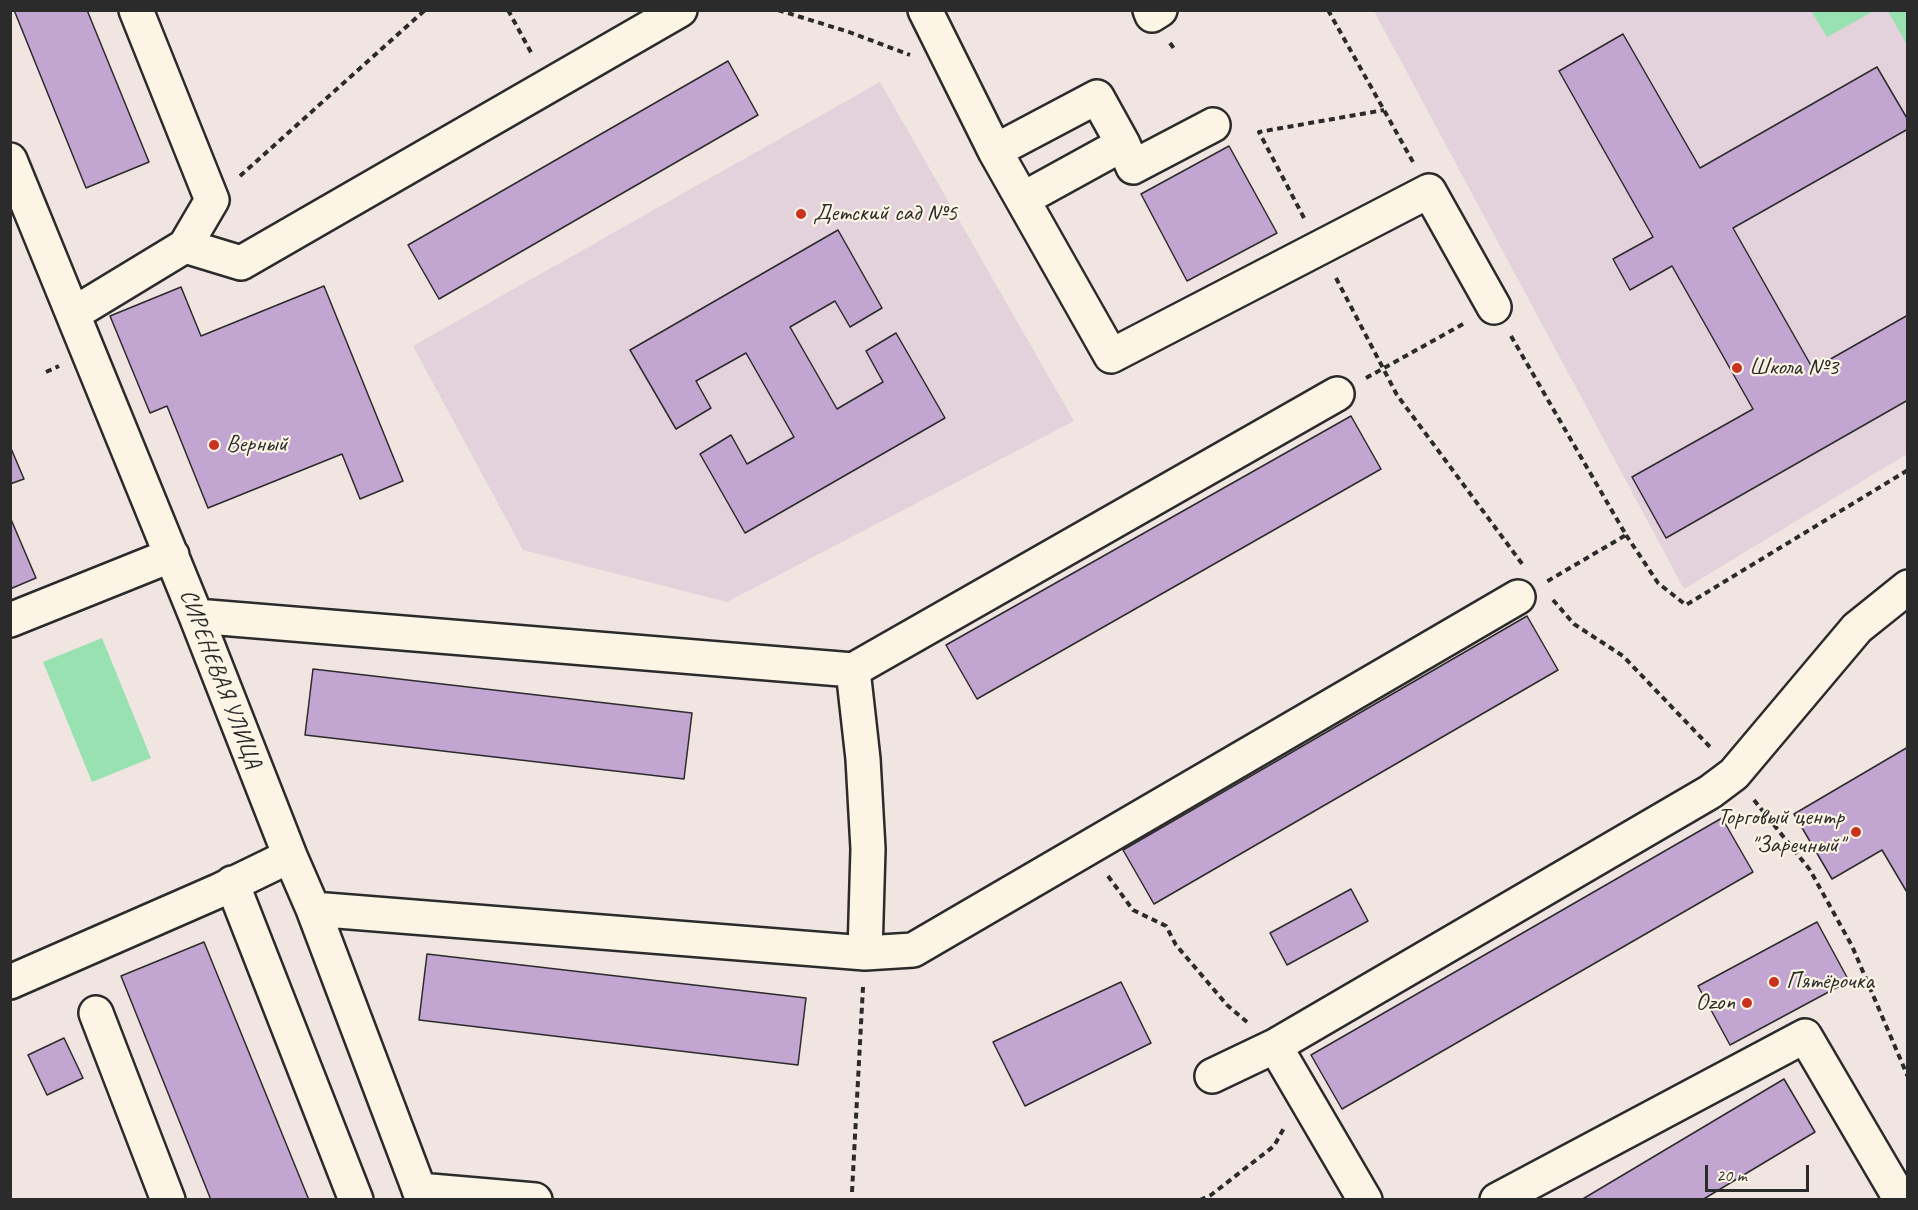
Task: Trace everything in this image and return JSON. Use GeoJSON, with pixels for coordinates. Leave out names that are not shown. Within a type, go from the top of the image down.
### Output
{"type":"FeatureCollection","features":[{"type":"Feature","properties":{"kind":"street"},"geometry":{"type":"LineString","coordinates":[[73,314],[185,246],[212,200],[136,10]]}},
{"type":"Feature","properties":{"kind":"street"},"geometry":{"type":"LineString","coordinates":[[185,246],[241,263],[680,10]]}},
{"type":"Feature","properties":{"kind":"street"},"geometry":{"type":"LineString","coordinates":[[925,10],[995,151],[1111,356],[1429,191],[1494,307]]}},
{"type":"Feature","properties":{"kind":"street"},"geometry":{"type":"LineString","coordinates":[[1150,10],[1152,15],[1160,10]]}},
{"type":"Feature","properties":{"kind":"street"},"geometry":{"type":"LineString","coordinates":[[995,151],[1097,98],[1133,167],[1212,125]]}},
{"type":"Feature","properties":{"kind":"street"},"geometry":{"type":"LineString","coordinates":[[1023,199],[1123,144]]}},
{"type":"Feature","properties":{"kind":"street","name":"СИРЕНЕВАЯ УЛИЦА"},"geometry":{"type":"LineString","coordinates":[[10,160],[172,555],[313,909],[421,1195]]}},
{"type":"Feature","properties":{"kind":"street"},"geometry":{"type":"LineString","coordinates":[[196,616],[853,670],[1337,394]]}},
{"type":"Feature","properties":{"kind":"street"},"geometry":{"type":"LineString","coordinates":[[10,620],[172,555]]}},
{"type":"Feature","properties":{"kind":"street"},"geometry":{"type":"LineString","coordinates":[[313,909],[864,953],[914,950],[1533,587]]}},
{"type":"Feature","properties":{"kind":"street"},"geometry":{"type":"LineString","coordinates":[[1212,1076],[1275,1046],[1710,792],[1734,774],[1857,628],[1908,587]]}},
{"type":"Feature","properties":{"kind":"street"},"geometry":{"type":"LineString","coordinates":[[853,670],[863,759],[868,849],[864,953]]}},
{"type":"Feature","properties":{"kind":"street"},"geometry":{"type":"LineString","coordinates":[[10,982],[290,856]]}},
{"type":"Feature","properties":{"kind":"street"},"geometry":{"type":"LineString","coordinates":[[232,883],[356,1200]]}},
{"type":"Feature","properties":{"kind":"street"},"geometry":{"type":"LineString","coordinates":[[96,1013],[168,1200]]}},
{"type":"Feature","properties":{"kind":"street"},"geometry":{"type":"LineString","coordinates":[[1497,1200],[1805,1036],[1901,1200]]}},
{"type":"Feature","properties":{"kind":"street"},"geometry":{"type":"LineString","coordinates":[[1275,1046],[1365,1200]]}},
{"type":"Feature","properties":{"kind":"street"},"geometry":{"type":"LineString","coordinates":[[421,1195],[535,1200]]}},
{"type":"Feature","properties":{"kind":"path"},"geometry":{"type":"LineString","coordinates":[[212,200],[426,10]]}},
{"type":"Feature","properties":{"kind":"path"},"geometry":{"type":"LineString","coordinates":[[508,10],[538,65]]}},
{"type":"Feature","properties":{"kind":"path"},"geometry":{"type":"LineString","coordinates":[[778,10],[849,32],[918,59]]}},
{"type":"Feature","properties":{"kind":"path"},"geometry":{"type":"LineString","coordinates":[[1328,10],[1429,191]]}},
{"type":"Feature","properties":{"kind":"path"},"geometry":{"type":"LineString","coordinates":[[1384,110],[1259,132],[1397,395],[1533,587],[1574,624],[1623,656],[1688,723]]}},
{"type":"Feature","properties":{"kind":"path"},"geometry":{"type":"LineString","coordinates":[[1337,394],[1494,307],[1626,535],[1658,583],[1686,605],[1908,470]]}},
{"type":"Feature","properties":{"kind":"path"},"geometry":{"type":"LineString","coordinates":[[1533,587],[1626,535]]}},
{"type":"Feature","properties":{"kind":"path"},"geometry":{"type":"LineString","coordinates":[[1089,848],[1133,910],[1166,926],[1176,945],[1227,1005]]}},
{"type":"Feature","properties":{"kind":"path"},"geometry":{"type":"LineString","coordinates":[[1810,870],[1852,946],[1908,1077]]}},
{"type":"Feature","properties":{"kind":"path"},"geometry":{"type":"LineString","coordinates":[[852,1192],[864,953]]}},
{"type":"Feature","properties":{"kind":"path"},"geometry":{"type":"LineString","coordinates":[[1200,1200],[1211,1195],[1275,1146],[1285,1126]]}},
{"type":"Feature","properties":{"kind":"shaded area","name":"Школа №3"},"geometry":{"type":"Polygon","coordinates":[[[1374,11],[1907,11],[1907,454],[1684,589],[1374,11]]]}},
{"type":"Feature","properties":{"kind":"shaded area","name":"Детский сад №5"},"geometry":{"type":"Polygon","coordinates":[[[880,82],[1074,421],[727,602],[523,550],[413,346],[880,82]]]}},
{"type":"Feature","properties":{"kind":"green space"},"geometry":{"type":"Polygon","coordinates":[[[1811,11],[1874,11],[1827,37],[1811,11]]]}},
{"type":"Feature","properties":{"kind":"green space"},"geometry":{"type":"Polygon","coordinates":[[[1888,11],[1907,11],[1907,45],[1888,11]]]}},
{"type":"Feature","properties":{"kind":"green space"},"geometry":{"type":"Polygon","coordinates":[[[102,638],[151,758],[92,782],[43,662],[102,638]]]}},
{"type":"Feature","properties":{"kind":"building"},"geometry":{"type":"Polygon","coordinates":[[[14,10],[87,10],[149,162],[86,188],[14,10]]]}},
{"type":"Feature","properties":{"kind":"building"},"geometry":{"type":"Polygon","coordinates":[[[1623,34],[1700,168],[1877,67],[1908,120],[1908,129],[1733,228],[1813,369],[1908,315],[1908,400],[1666,538],[1632,477],[1753,409],[1672,266],[1630,290],[1613,259],[1653,237],[1559,71],[1623,34]]]}},
{"type":"Feature","properties":{"kind":"building"},"geometry":{"type":"Polygon","coordinates":[[[728,61],[758,115],[439,299],[408,245],[728,61]]]}},
{"type":"Feature","properties":{"kind":"building"},"geometry":{"type":"Polygon","coordinates":[[[1229,146],[1277,233],[1187,281],[1141,194],[1229,146]]]}},
{"type":"Feature","properties":{"kind":"building"},"geometry":{"type":"Polygon","coordinates":[[[838,230],[882,308],[850,327],[835,301],[790,327],[837,409],[883,382],[866,351],[896,333],[945,418],[745,533],[700,454],[731,435],[747,464],[794,437],[746,353],[696,381],[711,408],[676,429],[630,350],[838,230]]]}},
{"type":"Feature","properties":{"kind":"building"},"geometry":{"type":"Polygon","coordinates":[[[324,286],[403,481],[360,499],[342,454],[208,508],[167,406],[150,413],[110,316],[181,287],[201,336],[324,286]]]}},
{"type":"Feature","properties":{"kind":"building"},"geometry":{"type":"Polygon","coordinates":[[[1351,416],[1381,469],[977,699],[946,645],[1351,416]]]}},
{"type":"Feature","properties":{"kind":"building"},"geometry":{"type":"Polygon","coordinates":[[[10,446],[24,479],[10,484],[10,446]]]}},
{"type":"Feature","properties":{"kind":"building"},"geometry":{"type":"Polygon","coordinates":[[[10,517],[36,578],[10,589],[10,517]]]}},
{"type":"Feature","properties":{"kind":"building"},"geometry":{"type":"Polygon","coordinates":[[[1527,616],[1558,670],[1154,904],[1123,850],[1527,616]]]}},
{"type":"Feature","properties":{"kind":"building"},"geometry":{"type":"Polygon","coordinates":[[[313,669],[692,713],[684,779],[305,735],[313,669]]]}},
{"type":"Feature","properties":{"kind":"building","name":"Торговый центр \"Заречный\""},"geometry":{"type":"Polygon","coordinates":[[[1908,747],[1908,894],[1882,850],[1832,879],[1794,814],[1908,747]]]}},
{"type":"Feature","properties":{"kind":"building"},"geometry":{"type":"Polygon","coordinates":[[[1722,818],[1753,872],[1342,1109],[1311,1055],[1722,818]]]}},
{"type":"Feature","properties":{"kind":"building"},"geometry":{"type":"Polygon","coordinates":[[[1351,889],[1368,921],[1287,965],[1270,933],[1351,889]]]}},
{"type":"Feature","properties":{"kind":"building"},"geometry":{"type":"Polygon","coordinates":[[[1817,922],[1849,981],[1730,1045],[1698,986],[1817,922]]]}},
{"type":"Feature","properties":{"kind":"building"},"geometry":{"type":"Polygon","coordinates":[[[204,942],[309,1200],[211,1200],[121,976],[204,942]]]}},
{"type":"Feature","properties":{"kind":"building"},"geometry":{"type":"Polygon","coordinates":[[[427,954],[806,998],[798,1065],[419,1020],[427,954]]]}},
{"type":"Feature","properties":{"kind":"building"},"geometry":{"type":"Polygon","coordinates":[[[1121,982],[1151,1043],[1025,1106],[993,1042],[1121,982]]]}},
{"type":"Feature","properties":{"kind":"building"},"geometry":{"type":"Polygon","coordinates":[[[64,1038],[83,1078],[47,1095],[28,1055],[64,1038]]]}},
{"type":"Feature","properties":{"kind":"building"},"geometry":{"type":"Polygon","coordinates":[[[1784,1079],[1815,1132],[1702,1200],[1581,1200],[1784,1079]]]}},
{"type":"Feature","properties":{"kind":"place","name":"Детский сад №5"},"geometry":{"type":"Point","coordinates":[801,214]}},
{"type":"Feature","properties":{"kind":"place","name":"Школа №3"},"geometry":{"type":"Point","coordinates":[1737,368]}},
{"type":"Feature","properties":{"kind":"place","name":"Верный"},"geometry":{"type":"Point","coordinates":[214,445]}},
{"type":"Feature","properties":{"kind":"place","name":"Торговый центр \"Заречный\""},"geometry":{"type":"Point","coordinates":[1856,832]}},
{"type":"Feature","properties":{"kind":"place","name":"Пятёрочка"},"geometry":{"type":"Point","coordinates":[1774,982]}},
{"type":"Feature","properties":{"kind":"place","name":"Ozon"},"geometry":{"type":"Point","coordinates":[1747,1003]}}]}
